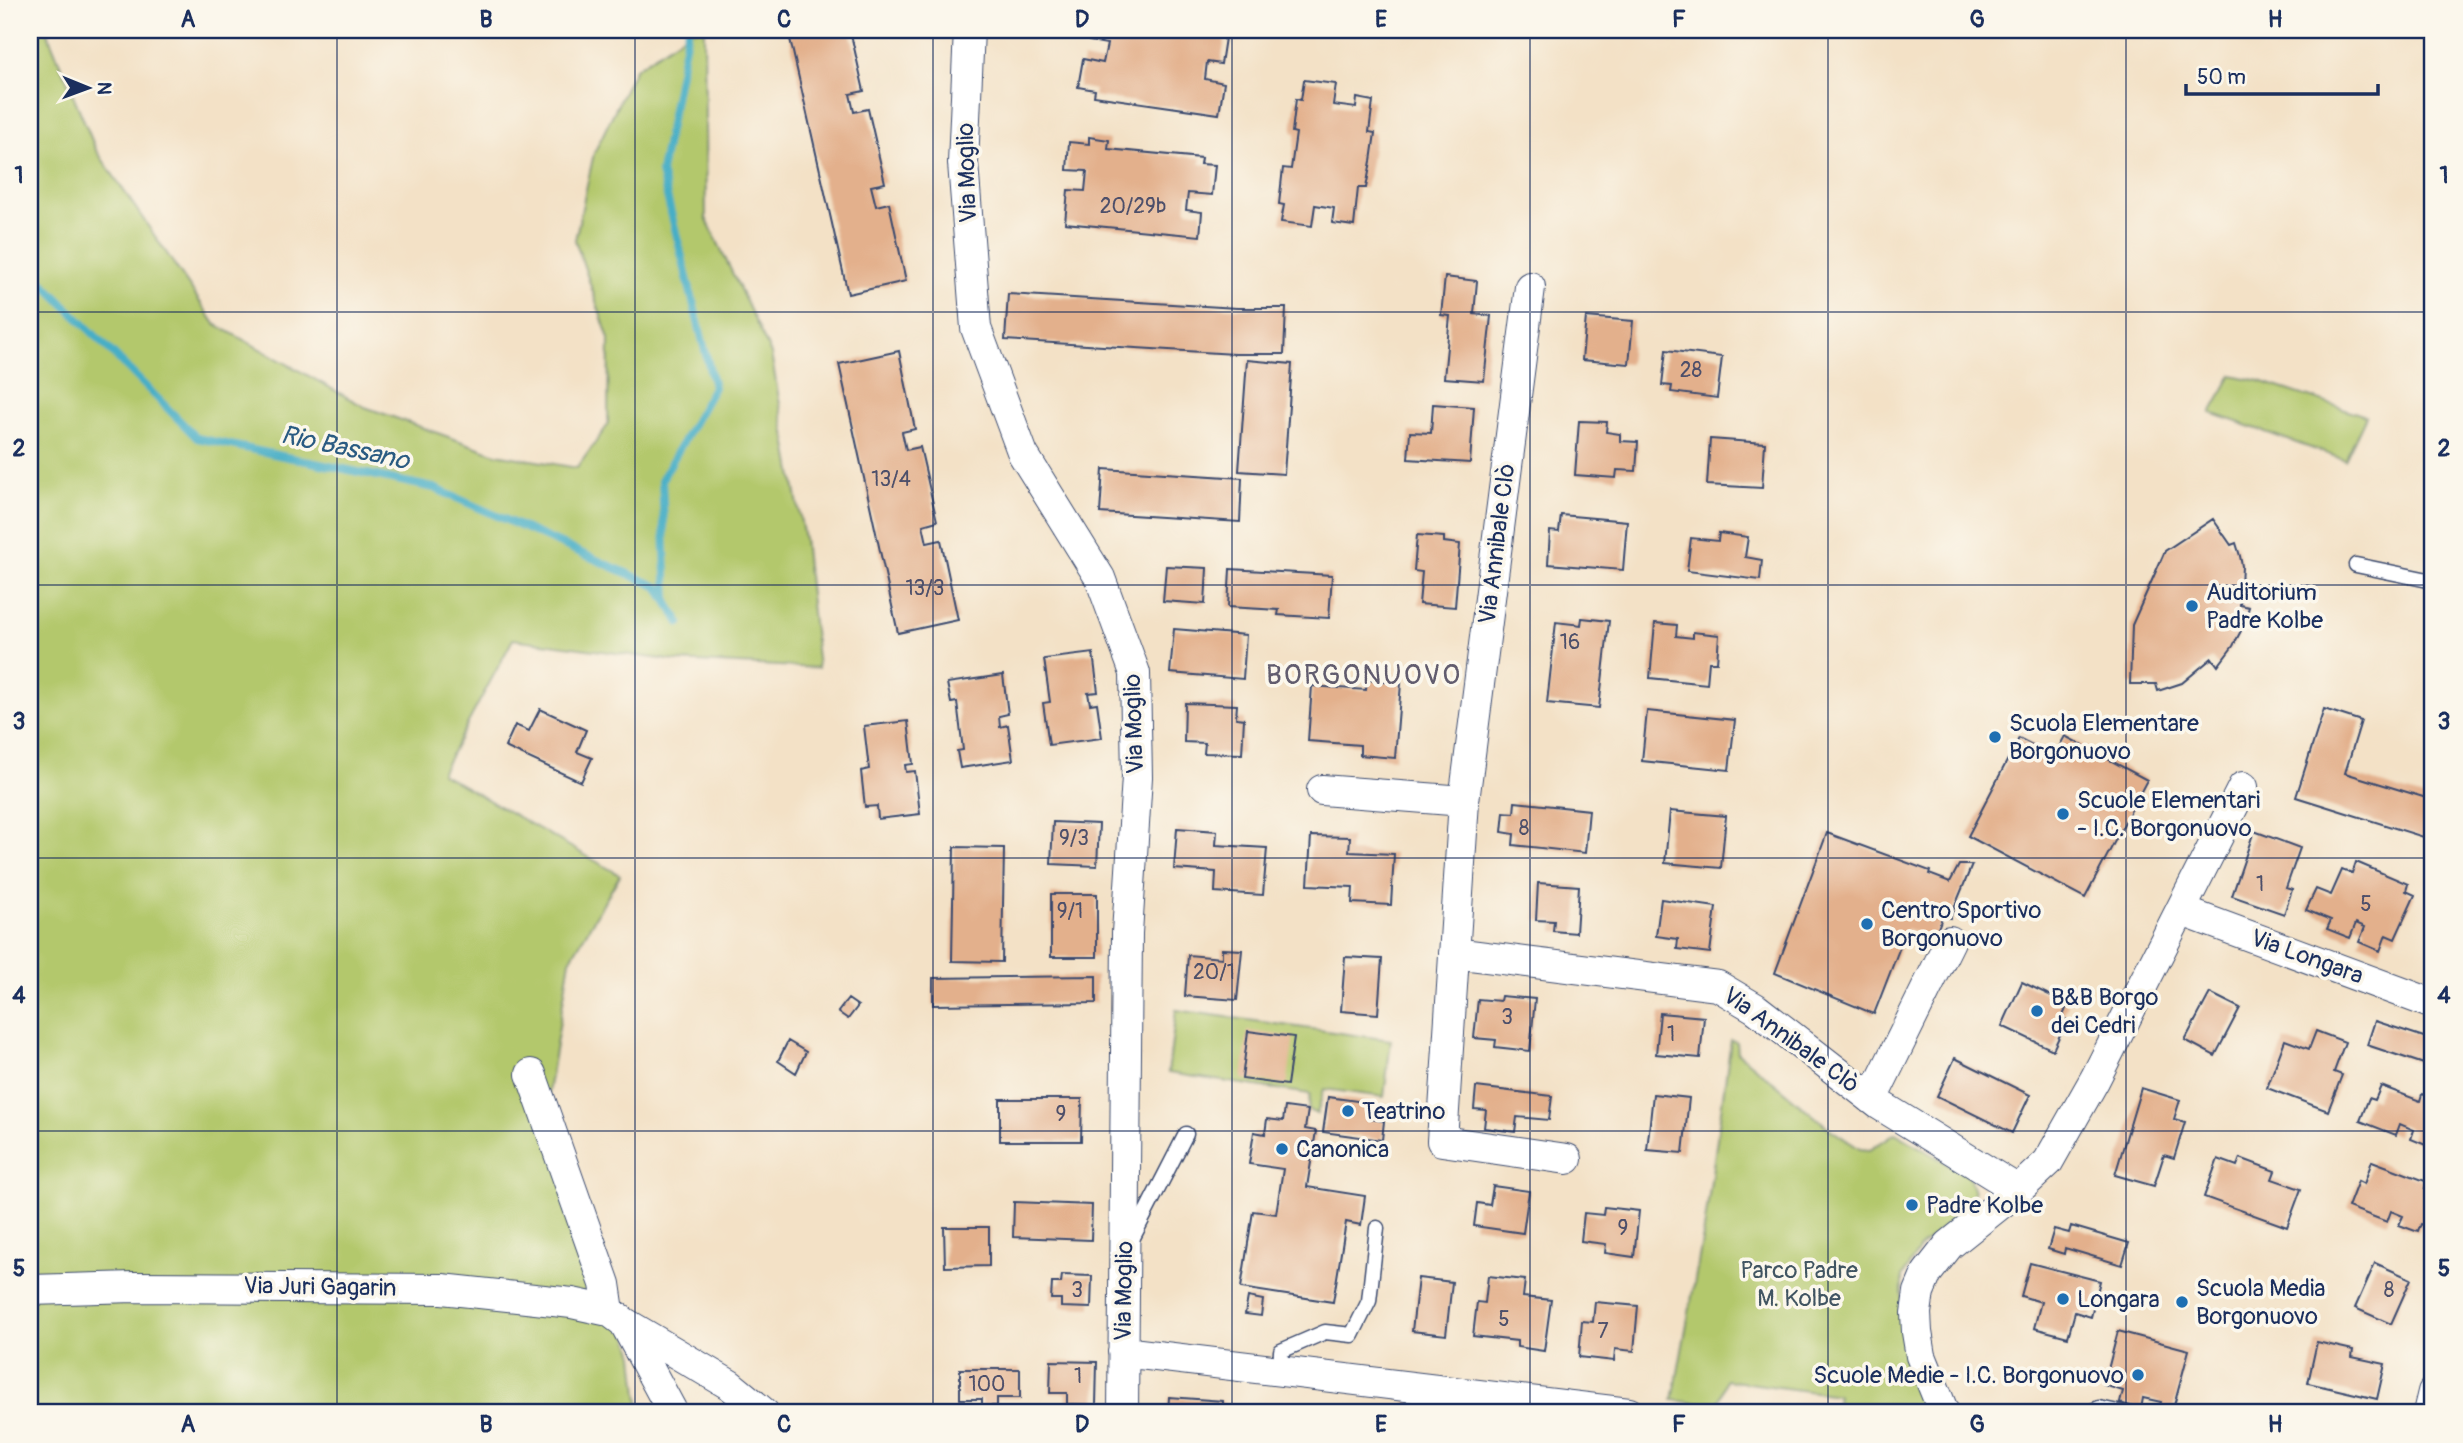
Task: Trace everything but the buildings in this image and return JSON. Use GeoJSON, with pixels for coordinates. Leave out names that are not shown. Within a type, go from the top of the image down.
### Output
{"type":"FeatureCollection","features":[{"type":"Feature","properties":{"kind":"street","name":"Via Moglio"},"geometry":{"type":"LineString","coordinates":[[970,30],[962,163],[976,328],[1023,454],[1100,578],[1135,673],[1137,777],[1127,933],[1123,1413]]}},
{"type":"Feature","properties":{"kind":"street","name":"Via Annibale Clò"},"geometry":{"type":"LineString","coordinates":[[1530,287],[1464,801],[1442,1141],[1567,1158]]}},
{"type":"Feature","properties":{"kind":"street"},"geometry":{"type":"LineString","coordinates":[[1944,1413],[1921,1356],[1916,1313],[1919,1292],[1927,1273],[1949,1245],[2049,1162],[2182,911],[2243,787]]}},
{"type":"Feature","properties":{"kind":"street"},"geometry":{"type":"LineString","coordinates":[[1322,790],[1464,801]]}},
{"type":"Feature","properties":{"kind":"street","name":"Via Longara"},"geometry":{"type":"LineString","coordinates":[[2182,911],[2433,1004]]}},
{"type":"Feature","properties":{"kind":"street"},"geometry":{"type":"LineString","coordinates":[[1872,1099],[1950,941]]}},
{"type":"Feature","properties":{"kind":"street","name":"Via Annibale Clò"},"geometry":{"type":"LineString","coordinates":[[1454,953],[1717,986],[1755,1008],[1872,1099],[2018,1190]]}},
{"type":"Feature","properties":{"kind":"street"},"geometry":{"type":"LineString","coordinates":[[531,1074],[617,1317],[673,1413]]}},
{"type":"Feature","properties":{"kind":"street","name":"Via Juri Gagarin"},"geometry":{"type":"LineString","coordinates":[[30,1290],[135,1287],[428,1289],[572,1303],[617,1317],[730,1385],[764,1413]]}},
{"type":"Feature","properties":{"kind":"street"},"geometry":{"type":"LineString","coordinates":[[1123,1352],[1629,1413]]}},
{"type":"Feature","properties":{"kind":"street"},"geometry":{"type":"LineString","coordinates":[[647,1366],[653,1413]]}},
{"type":"Feature","properties":{"kind":"street"},"geometry":{"type":"LineString","coordinates":[[2428,1413],[2433,1392]]}},
{"type":"Feature","properties":{"kind":"lane"},"geometry":{"type":"LineString","coordinates":[[2356,565],[2433,581]]}},
{"type":"Feature","properties":{"kind":"lane"},"geometry":{"type":"LineString","coordinates":[[1124,1254],[1186,1134]]}},
{"type":"Feature","properties":{"kind":"lane"},"geometry":{"type":"LineString","coordinates":[[1280,1371],[1281,1351],[1325,1332],[1352,1335],[1369,1301],[1377,1228]]}},
{"type":"Feature","properties":{"kind":"lane"},"geometry":{"type":"LineString","coordinates":[[2088,1413],[2099,1408],[2123,1413]]}},
{"type":"Feature","properties":{"kind":"green space"},"geometry":{"type":"Polygon","coordinates":[[[30,30],[46,30],[96,150],[215,324],[365,407],[496,454],[577,468],[608,425],[609,339],[575,240],[594,153],[635,69],[692,30],[704,30],[706,218],[771,354],[804,539],[818,668],[676,661],[513,639],[441,773],[620,875],[570,960],[548,1093],[634,1355],[640,1413],[30,1413],[30,30]]]}},
{"type":"Feature","properties":{"kind":"green space"},"geometry":{"type":"Polygon","coordinates":[[[2232,375],[2260,381],[2366,416],[2345,460],[2211,413],[2232,375]]]}},
{"type":"Feature","properties":{"kind":"green space"},"geometry":{"type":"Polygon","coordinates":[[[1176,1010],[1391,1040],[1384,1097],[1324,1089],[1317,1114],[1308,1110],[1310,1094],[1168,1073],[1176,1010]]]}},
{"type":"Feature","properties":{"kind":"green space","name":"Parco Padre M. Kolbe"},"geometry":{"type":"Polygon","coordinates":[[[1731,1040],[1737,1042],[1738,1053],[1830,1129],[1860,1149],[1870,1150],[1895,1133],[1969,1176],[1974,1192],[1966,1207],[1921,1247],[1902,1277],[1905,1354],[1926,1413],[1835,1413],[1838,1395],[1726,1380],[1717,1406],[1673,1400],[1704,1230],[1731,1040]]]}},
{"type":"Feature","properties":{"kind":"waterway"},"geometry":{"type":"LineString","coordinates":[[667,599],[662,479],[714,387],[661,172],[688,30]]}},
{"type":"Feature","properties":{"kind":"waterway","name":"Rio Bassano"},"geometry":{"type":"LineString","coordinates":[[30,270],[197,438],[434,488],[658,587],[680,623]]}},
{"type":"Feature","properties":{"kind":"place","name":"Auditorium Padre Kolbe"},"geometry":{"type":"Point","coordinates":[2192,606]}},
{"type":"Feature","properties":{"kind":"place","name":"Scuola Elementare Borgonuovo"},"geometry":{"type":"Point","coordinates":[1995,737]}},
{"type":"Feature","properties":{"kind":"place","name":"Scuole Elementari - I.C. Borgonuovo"},"geometry":{"type":"Point","coordinates":[2063,814]}},
{"type":"Feature","properties":{"kind":"place","name":"Centro Sportivo Borgonuovo"},"geometry":{"type":"Point","coordinates":[1867,924]}},
{"type":"Feature","properties":{"kind":"place","name":"B&B Borgo dei Cedri"},"geometry":{"type":"Point","coordinates":[2037,1011]}},
{"type":"Feature","properties":{"kind":"place","name":"Teatrino"},"geometry":{"type":"Point","coordinates":[1348,1111]}},
{"type":"Feature","properties":{"kind":"place","name":"Canonica"},"geometry":{"type":"Point","coordinates":[1282,1149]}},
{"type":"Feature","properties":{"kind":"place","name":"Padre Kolbe"},"geometry":{"type":"Point","coordinates":[1912,1205]}},
{"type":"Feature","properties":{"kind":"place","name":"Longara"},"geometry":{"type":"Point","coordinates":[2063,1299]}},
{"type":"Feature","properties":{"kind":"place","name":"Scuola Media Borgonuovo"},"geometry":{"type":"Point","coordinates":[2182,1302]}},
{"type":"Feature","properties":{"kind":"place","name":"Scuole Medie - I.C. Borgonuovo"},"geometry":{"type":"Point","coordinates":[2138,1375]}},
{"type":"Feature","properties":{"kind":"district","name":"BORGONUOVO"},"geometry":{"type":"Point","coordinates":[1364,675]}}]}
